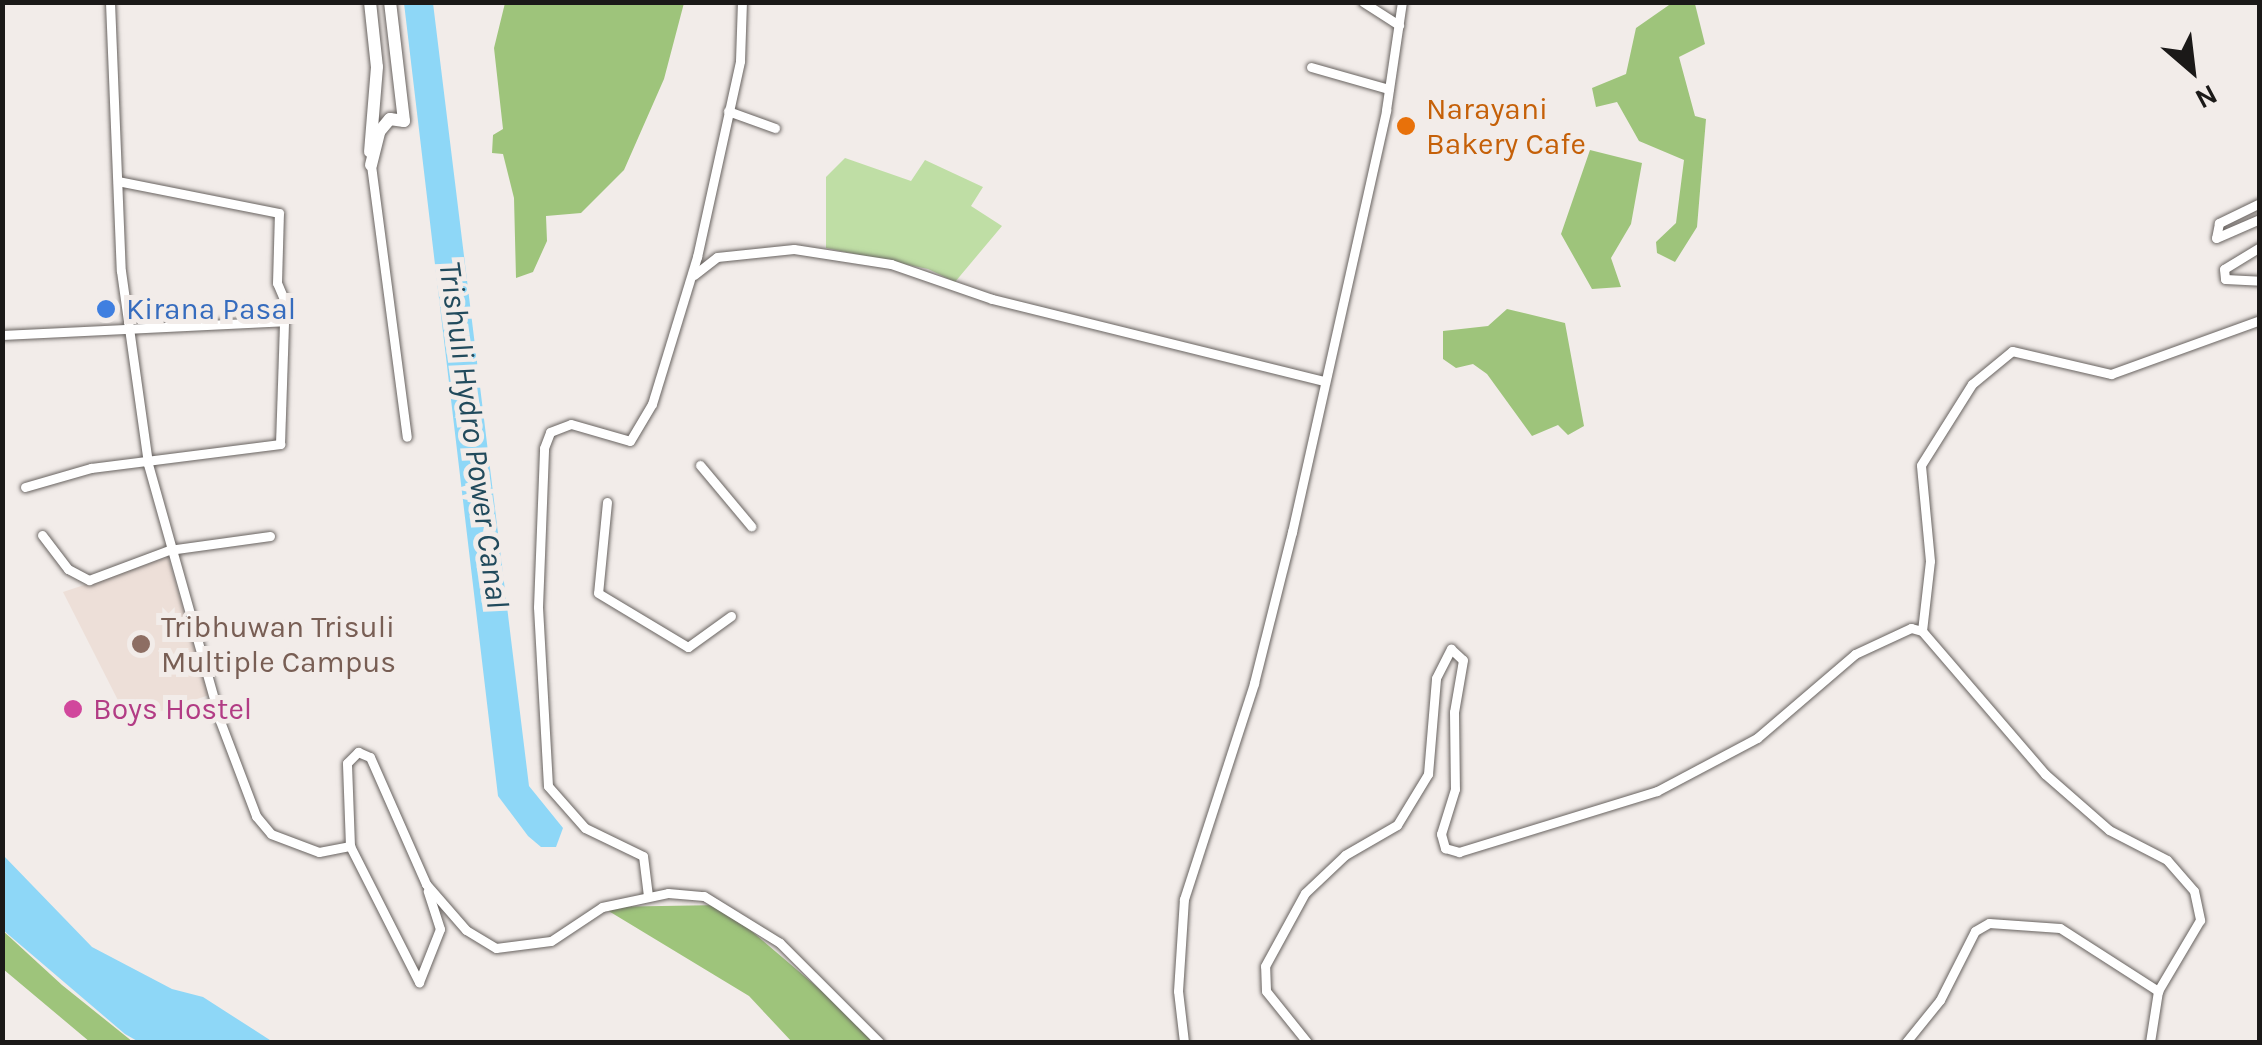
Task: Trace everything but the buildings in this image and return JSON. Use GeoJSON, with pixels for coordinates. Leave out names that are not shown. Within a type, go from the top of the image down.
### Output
{"type":"FeatureCollection","features":[{"type":"Feature","properties":{"kind":"street"},"geometry":{"type":"LineString","coordinates":[[110,2],[128,325],[148,464],[169,550],[256,816],[271,834],[319,852],[350,846]]}},
{"type":"Feature","properties":{"kind":"street"},"geometry":{"type":"LineString","coordinates":[[370,2],[377,67],[371,165],[407,437]]}},
{"type":"Feature","properties":{"kind":"street"},"geometry":{"type":"LineString","coordinates":[[371,165],[380,132],[390,119],[404,120],[390,2]]}},
{"type":"Feature","properties":{"kind":"street"},"geometry":{"type":"LineString","coordinates":[[648,896],[643,856],[585,828],[548,786],[538,607],[544,448],[558,427],[572,424],[630,441],[641,429],[689,282],[740,61],[742,2]]}},
{"type":"Feature","properties":{"kind":"street"},"geometry":{"type":"LineString","coordinates":[[1364,2],[1399,24]]}},
{"type":"Feature","properties":{"kind":"street"},"geometry":{"type":"LineString","coordinates":[[1184,1042],[1178,991],[1184,899],[1254,683],[1388,88],[1402,2]]}},
{"type":"Feature","properties":{"kind":"street"},"geometry":{"type":"LineString","coordinates":[[1311,68],[1388,88]]}},
{"type":"Feature","properties":{"kind":"street"},"geometry":{"type":"LineString","coordinates":[[728,111],[774,128]]}},
{"type":"Feature","properties":{"kind":"street"},"geometry":{"type":"LineString","coordinates":[[25,487],[90,468],[148,464],[280,444],[284,321],[279,214],[118,181]]}},
{"type":"Feature","properties":{"kind":"street"},"geometry":{"type":"LineString","coordinates":[[2260,203],[2219,223],[2216,238],[2260,219]]}},
{"type":"Feature","properties":{"kind":"street"},"geometry":{"type":"LineString","coordinates":[[2260,247],[2224,269],[2225,279],[2260,281]]}},
{"type":"Feature","properties":{"kind":"street"},"geometry":{"type":"LineString","coordinates":[[689,282],[717,257],[794,250],[891,264],[992,299],[1324,381]]}},
{"type":"Feature","properties":{"kind":"street"},"geometry":{"type":"LineString","coordinates":[[2150,1042],[2158,991],[2200,920],[2194,891],[2168,860],[2109,830],[2046,774],[1959,682],[1922,631],[1930,561],[1921,465],[1972,384],[2012,352],[2110,374],[2260,320]]}},
{"type":"Feature","properties":{"kind":"street"},"geometry":{"type":"LineString","coordinates":[[2,335],[128,325],[284,321]]}},
{"type":"Feature","properties":{"kind":"street"},"geometry":{"type":"LineString","coordinates":[[700,465],[751,526]]}},
{"type":"Feature","properties":{"kind":"street"},"geometry":{"type":"LineString","coordinates":[[607,502],[598,592],[688,647],[730,616]]}},
{"type":"Feature","properties":{"kind":"street"},"geometry":{"type":"LineString","coordinates":[[42,535],[68,570],[89,580],[169,550],[270,536]]}},
{"type":"Feature","properties":{"kind":"street"},"geometry":{"type":"LineString","coordinates":[[1307,1042],[1266,991],[1265,966],[1305,893],[1346,856],[1397,825],[1428,774],[1436,678],[1451,649],[1463,660],[1454,712],[1456,790],[1441,834],[1445,848],[1460,852],[1656,790],[1757,738],[1854,654],[1894,634],[1922,631]]}},
{"type":"Feature","properties":{"kind":"street"},"geometry":{"type":"LineString","coordinates":[[358,752],[370,757],[426,884],[440,929],[419,982],[350,846],[347,762],[358,752]]}},
{"type":"Feature","properties":{"kind":"street"},"geometry":{"type":"LineString","coordinates":[[426,884],[466,930],[496,948],[551,941],[602,907],[648,896],[704,896],[780,942],[879,1042]]}},
{"type":"Feature","properties":{"kind":"street"},"geometry":{"type":"LineString","coordinates":[[1906,1042],[1940,1000],[1974,932],[1988,923],[2060,928],[2158,991]]}},
{"type":"Feature","properties":{"kind":"shaded area","name":"Tribhuwan Trisuli Multiple Campus"},"geometry":{"type":"Polygon","coordinates":[[[168,557],[209,695],[129,722],[63,592],[168,557]]]}},
{"type":"Feature","properties":{"kind":"green space"},"geometry":{"type":"Polygon","coordinates":[[[505,3],[684,3],[664,79],[624,170],[581,213],[546,216],[547,241],[533,272],[516,278],[514,198],[503,154],[492,153],[493,135],[503,129],[494,48],[505,3]]]}},
{"type":"Feature","properties":{"kind":"green space"},"geometry":{"type":"Polygon","coordinates":[[[1695,4],[1705,44],[1679,57],[1695,116],[1706,119],[1697,227],[1675,262],[1657,253],[1656,242],[1676,223],[1684,160],[1639,141],[1617,102],[1596,107],[1592,88],[1626,74],[1636,28],[1669,5],[1695,4]]]}},
{"type":"Feature","properties":{"kind":"green space"},"geometry":{"type":"Polygon","coordinates":[[[1590,150],[1642,163],[1631,224],[1611,258],[1621,287],[1592,289],[1561,234],[1590,150]]]}},
{"type":"Feature","properties":{"kind":"green space"},"geometry":{"type":"Polygon","coordinates":[[[845,158],[911,181],[925,160],[983,187],[971,206],[1002,226],[955,282],[928,269],[826,248],[826,177],[845,158]]]}},
{"type":"Feature","properties":{"kind":"green space"},"geometry":{"type":"Polygon","coordinates":[[[1507,309],[1565,323],[1584,426],[1568,435],[1558,425],[1532,436],[1487,374],[1473,364],[1456,368],[1443,359],[1443,331],[1488,326],[1507,309]]]}},
{"type":"Feature","properties":{"kind":"green space"},"geometry":{"type":"Polygon","coordinates":[[[721,905],[879,1042],[792,1042],[749,996],[602,907],[721,905]]]}},
{"type":"Feature","properties":{"kind":"green space"},"geometry":{"type":"Polygon","coordinates":[[[2,930],[133,1042],[90,1042],[3,969],[2,930]]]}},
{"type":"Feature","properties":{"kind":"water","name":"Trishuli Hydro Power Canal"},"geometry":{"type":"Polygon","coordinates":[[[404,3],[433,3],[529,786],[563,828],[556,847],[541,847],[528,836],[498,796],[404,3]]]}},
{"type":"Feature","properties":{"kind":"water"},"geometry":{"type":"Polygon","coordinates":[[[3,855],[92,947],[172,989],[203,997],[273,1042],[139,1042],[125,1034],[3,930],[3,855]]]}},
{"type":"Feature","properties":{"kind":"place","name":"Narayani Bakery Cafe"},"geometry":{"type":"Point","coordinates":[1406,126]}},
{"type":"Feature","properties":{"kind":"place","name":"Kirana Pasal"},"geometry":{"type":"Point","coordinates":[106,309]}},
{"type":"Feature","properties":{"kind":"place","name":"Tribhuwan Trisuli Multiple Campus"},"geometry":{"type":"Point","coordinates":[141,644]}},
{"type":"Feature","properties":{"kind":"place","name":"Boys Hostel"},"geometry":{"type":"Point","coordinates":[73,709]}}]}
